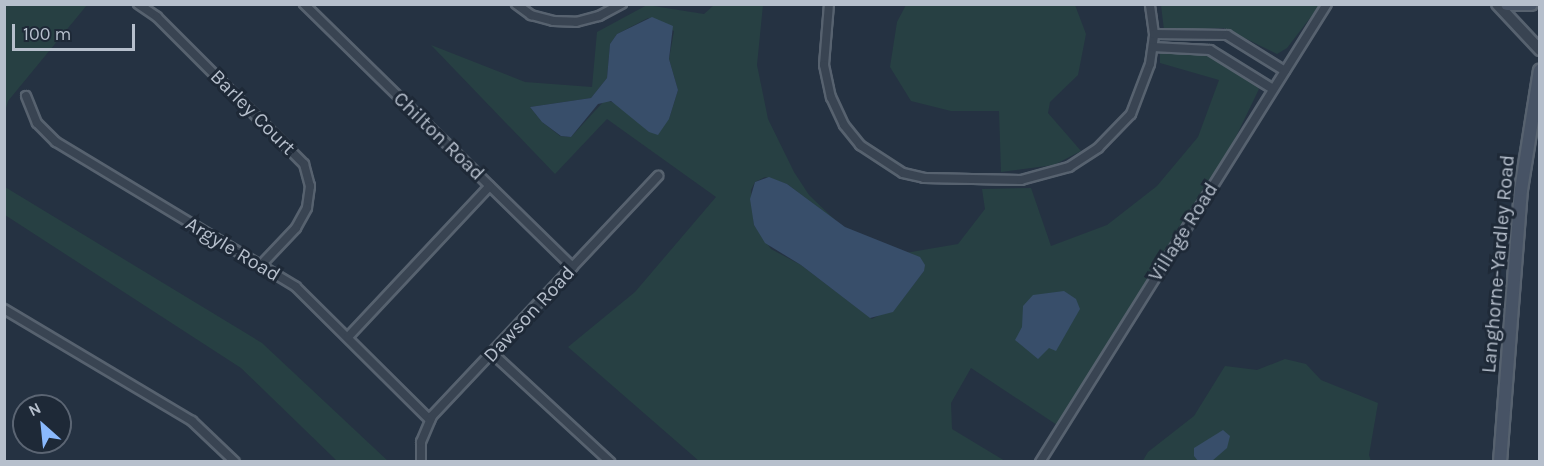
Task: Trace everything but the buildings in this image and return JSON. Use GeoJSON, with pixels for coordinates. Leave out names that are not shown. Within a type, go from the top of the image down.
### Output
{"type":"FeatureCollection","features":[{"type":"Feature","properties":{"kind":"main road"},"geometry":{"type":"LineString","coordinates":[[1507,4],[1531,4]]}},
{"type":"Feature","properties":{"kind":"main road","name":"Langhorne-Yardley Road"},"geometry":{"type":"LineString","coordinates":[[1500,462],[1518,214],[1539,70]]}},
{"type":"Feature","properties":{"kind":"main road"},"geometry":{"type":"LineString","coordinates":[[1530,134],[1539,111]]}},
{"type":"Feature","properties":{"kind":"street","name":"Barley Court"},"geometry":{"type":"LineString","coordinates":[[138,4],[157,17],[304,164],[310,186],[307,208],[296,228],[261,266]]}},
{"type":"Feature","properties":{"kind":"street","name":"Chilton Road"},"geometry":{"type":"LineString","coordinates":[[304,4],[573,267]]}},
{"type":"Feature","properties":{"kind":"street"},"geometry":{"type":"LineString","coordinates":[[516,4],[531,15],[553,21],[576,22],[599,16],[622,4]]}},
{"type":"Feature","properties":{"kind":"street"},"geometry":{"type":"LineString","coordinates":[[829,4],[824,64],[831,97],[844,125],[880,162],[903,173],[924,178],[1021,180],[1069,167],[1098,148],[1131,114],[1142,91],[1153,47],[1154,34],[1150,4]]}},
{"type":"Feature","properties":{"kind":"street","name":"Village Road"},"geometry":{"type":"LineString","coordinates":[[1040,462],[1327,4]]}},
{"type":"Feature","properties":{"kind":"street"},"geometry":{"type":"LineString","coordinates":[[1497,4],[1539,50]]}},
{"type":"Feature","properties":{"kind":"street"},"geometry":{"type":"LineString","coordinates":[[1154,34],[1227,35],[1285,71]]}},
{"type":"Feature","properties":{"kind":"street"},"geometry":{"type":"LineString","coordinates":[[1153,47],[1209,50],[1273,89]]}},
{"type":"Feature","properties":{"kind":"street","name":"Argyle Road"},"geometry":{"type":"LineString","coordinates":[[26,96],[38,123],[56,142],[296,287],[430,420]]}},
{"type":"Feature","properties":{"kind":"street","name":"Dawson Road"},"geometry":{"type":"LineString","coordinates":[[421,462],[421,442],[430,420],[657,176]]}},
{"type":"Feature","properties":{"kind":"street"},"geometry":{"type":"LineString","coordinates":[[348,337],[490,186]]}},
{"type":"Feature","properties":{"kind":"street"},"geometry":{"type":"LineString","coordinates":[[4,309],[192,421],[234,462]]}},
{"type":"Feature","properties":{"kind":"street"},"geometry":{"type":"LineString","coordinates":[[492,353],[610,462]]}},
{"type":"Feature","properties":{"kind":"green space"},"geometry":{"type":"Polygon","coordinates":[[[1161,4],[1320,5],[1287,48],[1277,54],[1224,28],[1164,30],[1161,4]]]}},
{"type":"Feature","properties":{"kind":"green space"},"geometry":{"type":"Polygon","coordinates":[[[4,5],[87,5],[8,101],[5,112],[4,5]]]}},
{"type":"Feature","properties":{"kind":"green space"},"geometry":{"type":"Polygon","coordinates":[[[647,5],[704,14],[714,5],[763,5],[757,65],[768,119],[794,172],[809,195],[835,220],[787,184],[765,177],[755,182],[751,190],[754,225],[771,249],[801,265],[872,319],[897,306],[924,271],[911,253],[905,253],[958,244],[985,209],[982,189],[1031,188],[1051,246],[1107,225],[1157,186],[1198,137],[1219,80],[1160,63],[1160,51],[1212,55],[1256,82],[1259,89],[1230,149],[1057,425],[971,368],[951,403],[952,429],[1005,461],[699,461],[568,347],[635,292],[716,197],[607,119],[555,174],[431,45],[525,82],[592,87],[597,32],[647,5]],[[648,18],[617,34],[610,44],[607,78],[591,98],[530,107],[542,122],[560,136],[571,137],[605,100],[669,119],[678,90],[669,59],[674,31],[648,18]]]}},
{"type":"Feature","properties":{"kind":"green space"},"geometry":{"type":"Polygon","coordinates":[[[906,5],[1075,5],[1086,34],[1078,75],[1050,102],[1048,113],[1081,151],[1054,165],[1001,172],[999,111],[951,111],[911,101],[890,67],[897,22],[906,5]]]}},
{"type":"Feature","properties":{"kind":"green space"},"geometry":{"type":"Polygon","coordinates":[[[5,187],[262,343],[388,461],[337,461],[241,368],[5,215],[5,187]]]}},
{"type":"Feature","properties":{"kind":"green space"},"geometry":{"type":"Polygon","coordinates":[[[1285,359],[1306,364],[1321,380],[1378,403],[1369,455],[1371,461],[1142,462],[1148,452],[1194,416],[1225,366],[1257,370],[1285,359]]]}},
{"type":"Feature","properties":{"kind":"water"},"geometry":{"type":"Polygon","coordinates":[[[652,17],[673,26],[669,59],[678,90],[669,119],[658,135],[649,132],[611,101],[598,104],[571,137],[561,136],[542,122],[530,107],[591,98],[607,78],[610,44],[617,34],[652,17]]]}},
{"type":"Feature","properties":{"kind":"water"},"geometry":{"type":"Polygon","coordinates":[[[769,177],[787,184],[845,227],[920,257],[925,265],[924,271],[893,312],[870,318],[801,265],[765,243],[754,225],[750,199],[755,182],[769,177]]]}},
{"type":"Feature","properties":{"kind":"water"},"geometry":{"type":"Polygon","coordinates":[[[1064,291],[1076,299],[1080,309],[1056,351],[1049,348],[1038,359],[1015,340],[1022,327],[1023,306],[1033,295],[1064,291]]]}},
{"type":"Feature","properties":{"kind":"water"},"geometry":{"type":"Polygon","coordinates":[[[1223,430],[1230,436],[1227,448],[1212,461],[1198,461],[1194,456],[1194,448],[1223,430]]]}}]}
